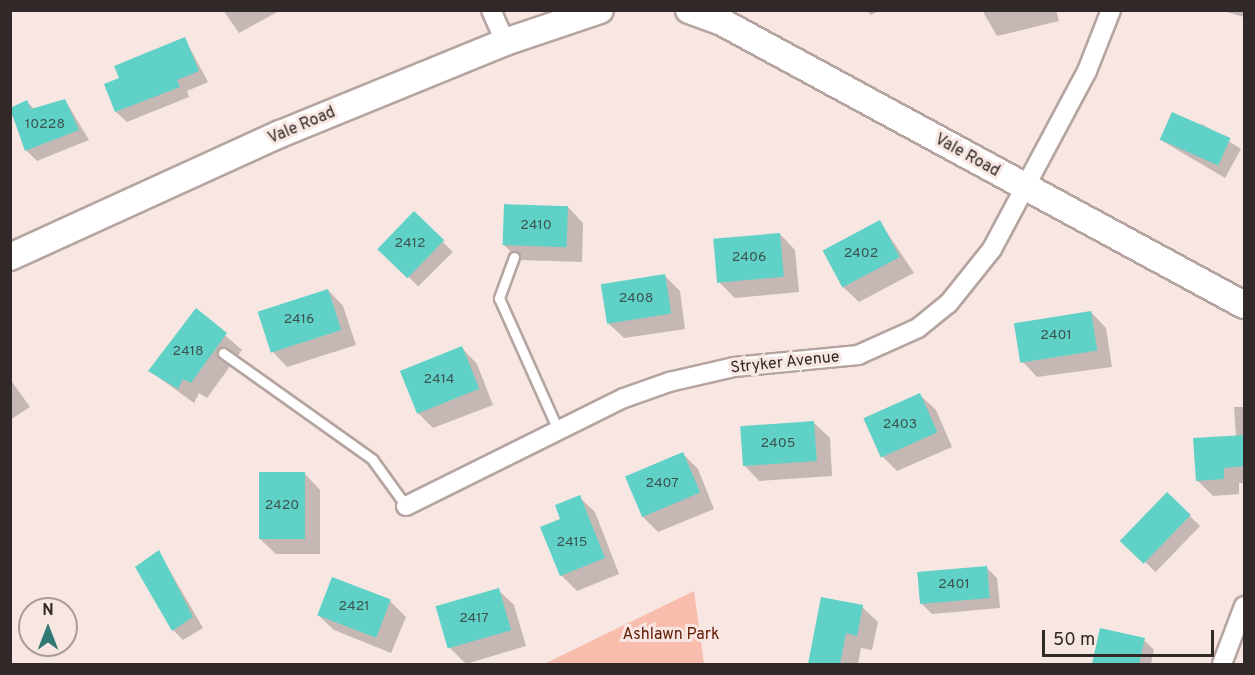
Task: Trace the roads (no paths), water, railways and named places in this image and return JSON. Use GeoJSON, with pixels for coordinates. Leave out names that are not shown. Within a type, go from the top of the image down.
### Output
{"type":"FeatureCollection","features":[{"type":"Feature","properties":{"kind":"main road","name":"Vale Road"},"geometry":{"type":"LineString","coordinates":[[10,257],[280,134],[505,42],[600,10]]}},
{"type":"Feature","properties":{"kind":"main road","name":"Vale Road"},"geometry":{"type":"LineString","coordinates":[[689,10],[720,21],[1245,305]]}},
{"type":"Feature","properties":{"kind":"street"},"geometry":{"type":"LineString","coordinates":[[491,10],[505,42]]}},
{"type":"Feature","properties":{"kind":"street","name":"Stryker Avenue"},"geometry":{"type":"LineString","coordinates":[[406,506],[558,430],[669,382],[734,368],[819,362],[889,344],[948,304],[972,278],[1026,188],[1111,10]]}},
{"type":"Feature","properties":{"kind":"street"},"geometry":{"type":"LineString","coordinates":[[1222,664],[1245,606]]}},
{"type":"Feature","properties":{"kind":"lane"},"geometry":{"type":"LineString","coordinates":[[514,257],[499,298],[558,430]]}},
{"type":"Feature","properties":{"kind":"lane"},"geometry":{"type":"LineString","coordinates":[[222,353],[372,459],[406,506]]}},
{"type":"Feature","properties":{"kind":"park label","name":"Ashlawn Park"},"geometry":{"type":"Point","coordinates":[671,635]}}]}
